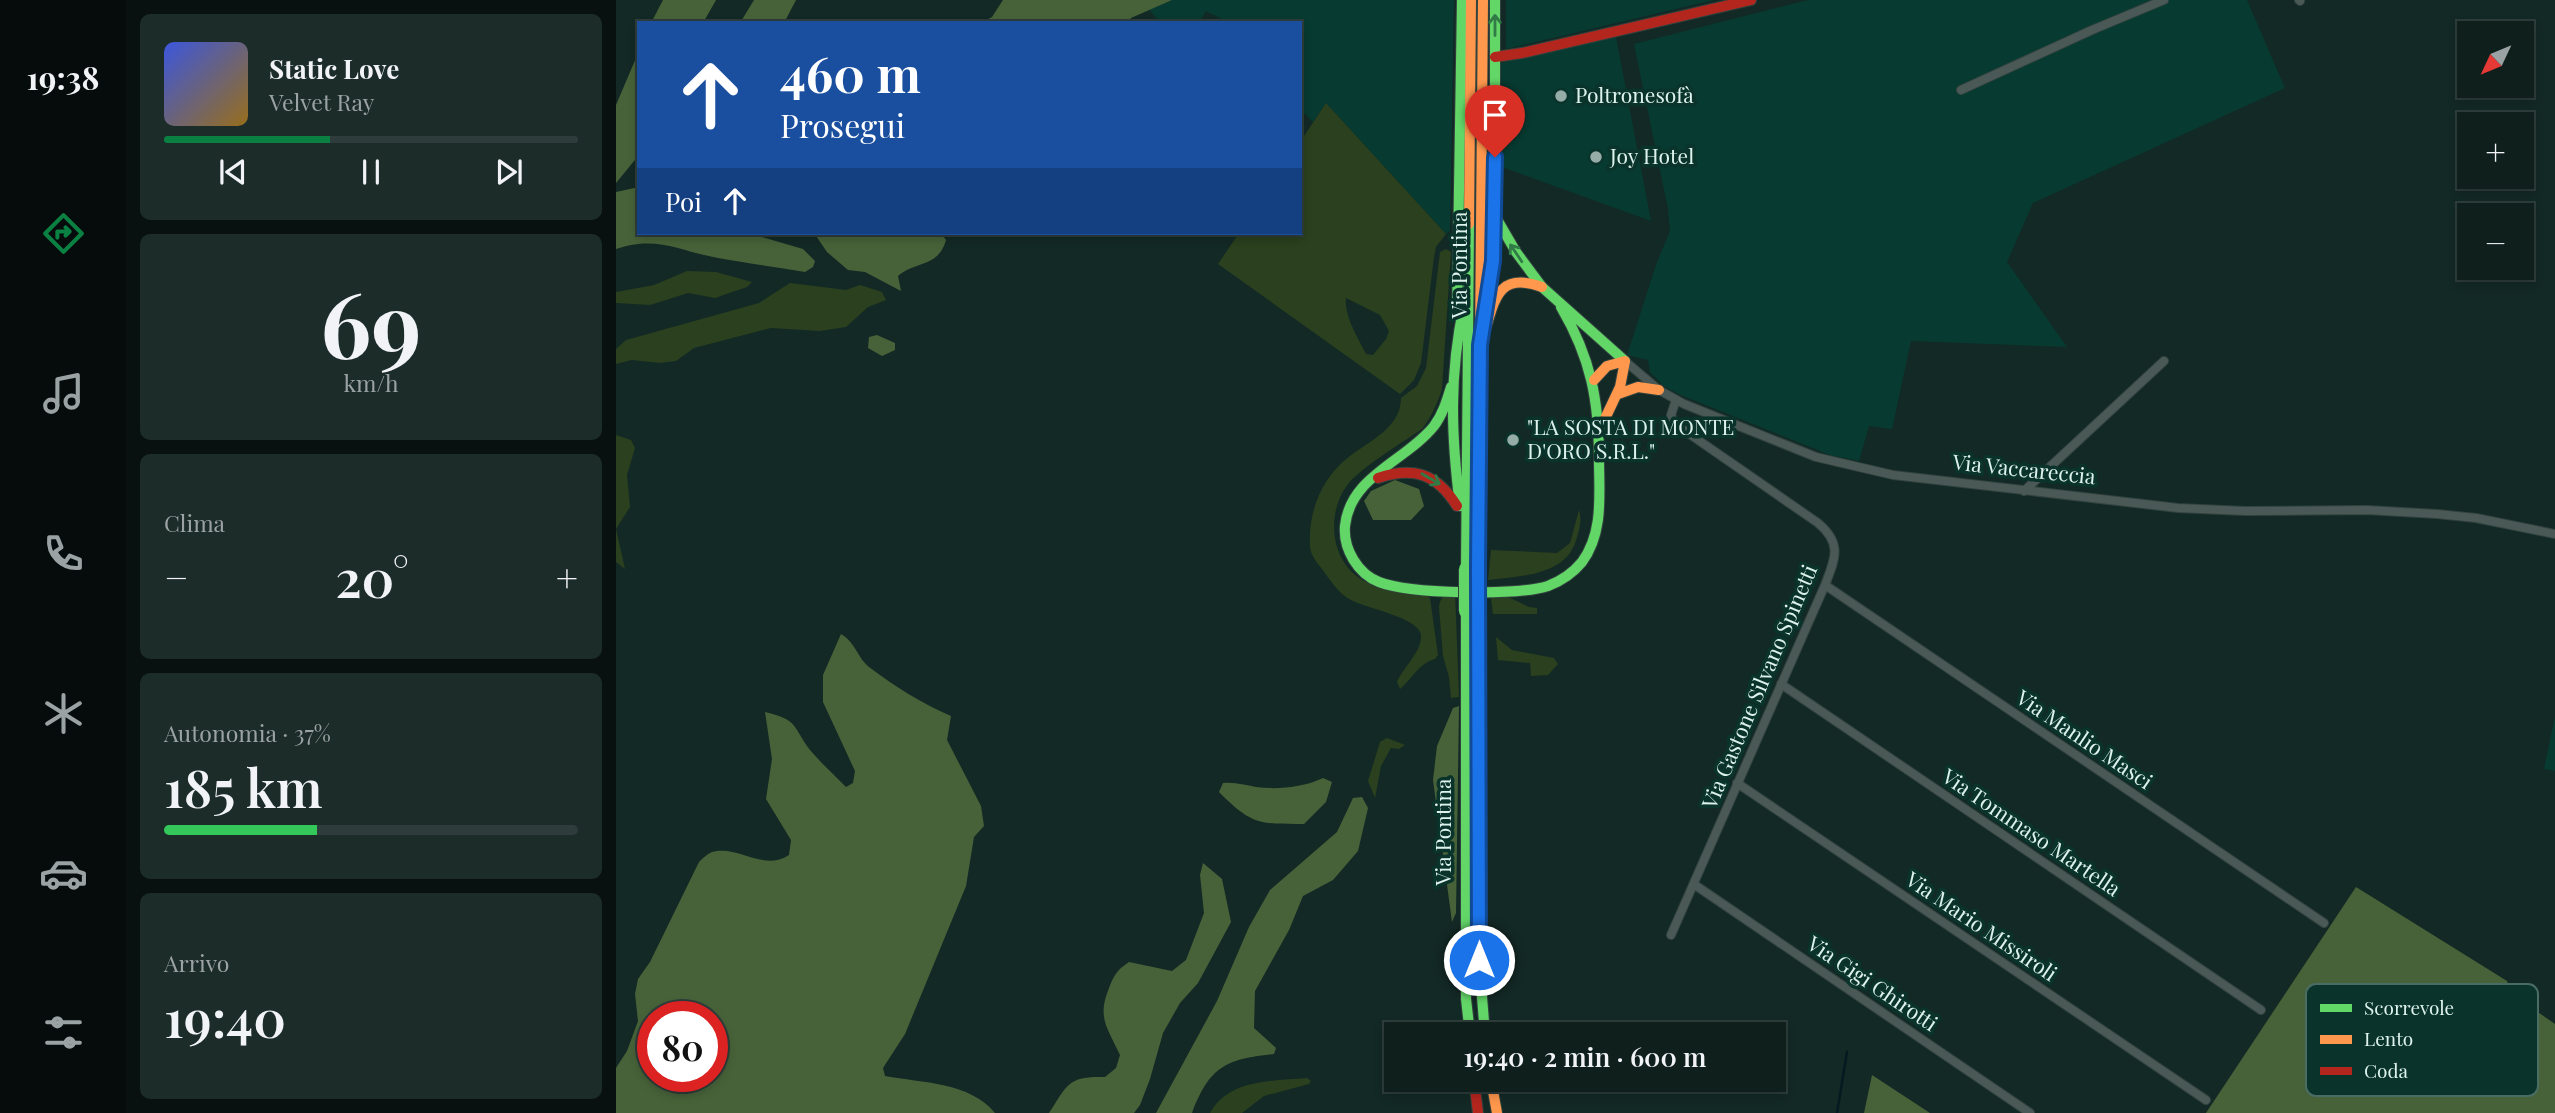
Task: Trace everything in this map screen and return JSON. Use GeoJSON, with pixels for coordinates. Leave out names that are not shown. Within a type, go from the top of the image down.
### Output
{"type":"FeatureCollection","features":[{"type":"Feature","properties":{"kind":"main road","name":"Via Pontina"},"geometry":{"type":"LineString","coordinates":[[1455,344],[1459,288],[1462,0]]}},
{"type":"Feature","properties":{"kind":"main road","name":"Via Pontina"},"geometry":{"type":"LineString","coordinates":[[1471,0],[1472,612],[1479,960],[1484,1022]]}},
{"type":"Feature","properties":{"kind":"main road","name":"Via Pontina"},"geometry":{"type":"LineString","coordinates":[[1472,568],[1480,345],[1483,0]]}},
{"type":"Feature","properties":{"kind":"main road","name":"Via Pontina"},"geometry":{"type":"LineString","coordinates":[[1480,345],[1492,271],[1495,216],[1495,0]]}},
{"type":"Feature","properties":{"kind":"main road"},"geometry":{"type":"LineString","coordinates":[[1495,57],[1751,0]]}},
{"type":"Feature","properties":{"kind":"main road","name":"Via Vaccareccia"},"geometry":{"type":"LineString","coordinates":[[1495,216],[1542,287],[1561,307],[1625,361]]}},
{"type":"Feature","properties":{"kind":"main road"},"geometry":{"type":"LineString","coordinates":[[1470,278],[1455,344],[1451,387],[1452,448],[1461,515],[1472,568]]}},
{"type":"Feature","properties":{"kind":"main road"},"geometry":{"type":"LineString","coordinates":[[1480,345],[1504,285],[1518,279],[1542,287]]}},
{"type":"Feature","properties":{"kind":"main road"},"geometry":{"type":"LineString","coordinates":[[1451,387],[1443,411],[1433,428],[1367,483],[1356,497],[1348,512],[1345,536],[1355,562],[1375,580],[1405,588],[1521,589],[1543,587],[1558,581],[1573,571],[1586,557],[1593,541],[1598,517],[1600,429],[1594,380],[1587,355],[1561,307]]}},
{"type":"Feature","properties":{"kind":"main road"},"geometry":{"type":"LineString","coordinates":[[1594,380],[1606,366],[1625,361],[1624,378],[1600,429]]}},
{"type":"Feature","properties":{"kind":"main road"},"geometry":{"type":"LineString","coordinates":[[1618,394],[1637,387],[1659,390]]}},
{"type":"Feature","properties":{"kind":"main road"},"geometry":{"type":"LineString","coordinates":[[1367,483],[1400,471],[1420,472],[1445,488],[1461,515]]}},
{"type":"Feature","properties":{"kind":"main road","name":"Via Pontina"},"geometry":{"type":"LineString","coordinates":[[1469,1022],[1465,890],[1472,612]]}},
{"type":"Feature","properties":{"kind":"main road"},"geometry":{"type":"LineString","coordinates":[[1475,1092],[1478,1113]]}},
{"type":"Feature","properties":{"kind":"main road"},"geometry":{"type":"LineString","coordinates":[[1493,1092],[1497,1113]]}},
{"type":"Feature","properties":{"kind":"street"},"geometry":{"type":"LineString","coordinates":[[1961,90],[2164,0]]}},
{"type":"Feature","properties":{"kind":"street","name":"Via Vaccareccia"},"geometry":{"type":"LineString","coordinates":[[1625,361],[1659,390],[1676,400],[1806,454],[1921,480],[2206,510],[2367,510],[2437,514],[2476,518],[2555,534]]}},
{"type":"Feature","properties":{"kind":"street"},"geometry":{"type":"LineString","coordinates":[[2024,491],[2164,361]]}},
{"type":"Feature","properties":{"kind":"street","name":"Via Gastone Silvano Spinetti"},"geometry":{"type":"LineString","coordinates":[[1671,935],[1825,586],[1835,555],[1833,542],[1825,530],[1675,424],[1671,415],[1676,400]]}},
{"type":"Feature","properties":{"kind":"street","name":"Via Manlio Masci"},"geometry":{"type":"LineString","coordinates":[[1825,586],[2324,923]]}},
{"type":"Feature","properties":{"kind":"street","name":"Via Tommaso Martella"},"geometry":{"type":"LineString","coordinates":[[1781,684],[2261,1010]]}},
{"type":"Feature","properties":{"kind":"street","name":"Via Mario Missiroli"},"geometry":{"type":"LineString","coordinates":[[1737,783],[2206,1100]]}},
{"type":"Feature","properties":{"kind":"street","name":"Via Gigi Ghirotti"},"geometry":{"type":"LineString","coordinates":[[1695,885],[2030,1113]]}},
{"type":"Feature","properties":{"kind":"shaded area"},"geometry":{"type":"Polygon","coordinates":[[[663,0],[716,0],[704,21],[652,21],[663,0]]]}},
{"type":"Feature","properties":{"kind":"shaded area"},"geometry":{"type":"Polygon","coordinates":[[[754,0],[796,0],[785,21],[741,21],[754,0]]]}},
{"type":"Feature","properties":{"kind":"shaded area"},"geometry":{"type":"Polygon","coordinates":[[[1003,0],[1172,0],[1129,21],[985,21],[992,17],[1003,0]]]}},
{"type":"Feature","properties":{"kind":"shaded area"},"geometry":{"type":"Polygon","coordinates":[[[1172,0],[1454,0],[1450,231],[1446,234],[1326,103],[1313,122],[1302,111],[1302,21],[1220,21],[1222,19],[1206,11],[1200,21],[1158,21],[1149,9],[1172,0]]]}},
{"type":"Feature","properties":{"kind":"shaded area"},"geometry":{"type":"Polygon","coordinates":[[[1506,0],[1714,0],[1506,49],[1506,0]]]}},
{"type":"Feature","properties":{"kind":"shaded area"},"geometry":{"type":"Polygon","coordinates":[[[1808,0],[2247,0],[2285,88],[2033,203],[2007,262],[2067,347],[1911,341],[1892,429],[1869,426],[1859,461],[1830,455],[1683,396],[1665,387],[1650,372],[1648,360],[1627,355],[1670,231],[1668,209],[1634,44],[1808,0]]]}},
{"type":"Feature","properties":{"kind":"shaded area"},"geometry":{"type":"Polygon","coordinates":[[[1616,37],[1651,221],[1502,167],[1501,63],[1616,37]]]}},
{"type":"Feature","properties":{"kind":"shaded area"},"geometry":{"type":"Polygon","coordinates":[[[637,56],[637,157],[616,183],[616,105],[637,56]]]}},
{"type":"Feature","properties":{"kind":"shaded area"},"geometry":{"type":"Polygon","coordinates":[[[1326,103],[1446,234],[1436,247],[1434,257],[1421,363],[1414,380],[1400,394],[1218,264],[1238,235],[1302,235],[1302,139],[1326,103]],[[1346,298],[1349,319],[1366,354],[1373,355],[1389,331],[1380,315],[1346,298]]]}},
{"type":"Feature","properties":{"kind":"shaded area"},"geometry":{"type":"Polygon","coordinates":[[[637,187],[637,235],[755,235],[803,249],[815,261],[813,267],[805,272],[718,258],[656,244],[631,245],[616,249],[616,192],[637,187]]]}},
{"type":"Feature","properties":{"kind":"shaded area"},"geometry":{"type":"Polygon","coordinates":[[[815,235],[942,235],[946,240],[938,255],[898,276],[901,291],[865,272],[848,270],[827,252],[815,235]]]}},
{"type":"Feature","properties":{"kind":"shaded area"},"geometry":{"type":"Polygon","coordinates":[[[1446,249],[1451,252],[1442,389],[1436,405],[1422,429],[1354,477],[1341,496],[1334,523],[1338,551],[1354,574],[1372,584],[1424,593],[1430,598],[1438,655],[1420,668],[1400,689],[1397,682],[1421,641],[1418,629],[1412,623],[1358,603],[1343,594],[1312,555],[1311,520],[1319,496],[1332,474],[1340,464],[1390,426],[1400,408],[1401,398],[1417,386],[1426,368],[1440,252],[1446,249]]]}},
{"type":"Feature","properties":{"kind":"shaded area"},"geometry":{"type":"Polygon","coordinates":[[[687,271],[716,272],[752,282],[747,287],[715,298],[688,293],[650,305],[616,303],[616,292],[654,285],[687,271]]]}},
{"type":"Feature","properties":{"kind":"shaded area"},"geometry":{"type":"Polygon","coordinates":[[[790,283],[846,290],[860,285],[882,292],[886,300],[868,307],[846,327],[820,331],[771,328],[694,348],[676,361],[660,363],[632,360],[616,364],[616,349],[626,340],[759,303],[790,283]]]}},
{"type":"Feature","properties":{"kind":"shaded area"},"geometry":{"type":"Polygon","coordinates":[[[877,335],[895,343],[895,350],[882,356],[868,348],[869,337],[877,335]]]}},
{"type":"Feature","properties":{"kind":"shaded area"},"geometry":{"type":"Polygon","coordinates":[[[616,435],[631,440],[635,448],[627,475],[630,507],[616,529],[616,435]]]}},
{"type":"Feature","properties":{"kind":"shaded area"},"geometry":{"type":"Polygon","coordinates":[[[1395,480],[1419,489],[1424,506],[1411,520],[1373,520],[1364,501],[1371,491],[1395,480]]]}},
{"type":"Feature","properties":{"kind":"shaded area"},"geometry":{"type":"Polygon","coordinates":[[[1579,510],[1577,537],[1564,560],[1542,572],[1488,580],[1491,550],[1557,553],[1570,543],[1579,510]]]}},
{"type":"Feature","properties":{"kind":"shaded area"},"geometry":{"type":"Polygon","coordinates":[[[616,529],[625,569],[616,562],[616,529]]]}},
{"type":"Feature","properties":{"kind":"shaded area"},"geometry":{"type":"Polygon","coordinates":[[[1455,590],[1459,697],[1451,698],[1443,656],[1439,607],[1444,596],[1455,590]]]}},
{"type":"Feature","properties":{"kind":"shaded area"},"geometry":{"type":"Polygon","coordinates":[[[1504,595],[1537,608],[1537,614],[1493,614],[1491,598],[1504,595]]]}},
{"type":"Feature","properties":{"kind":"shaded area"},"geometry":{"type":"Polygon","coordinates":[[[841,634],[869,667],[909,694],[951,716],[947,740],[981,806],[984,826],[974,837],[966,886],[905,1034],[883,1068],[885,1076],[944,1086],[972,1095],[995,1113],[616,1113],[616,1068],[627,1051],[637,1024],[637,1092],[728,1092],[728,1001],[637,1001],[637,1012],[635,994],[638,979],[650,962],[699,862],[712,852],[722,851],[770,861],[789,855],[791,840],[766,799],[772,759],[765,712],[784,718],[794,725],[810,750],[846,787],[853,783],[855,771],[823,702],[823,675],[841,634]]]}},
{"type":"Feature","properties":{"kind":"shaded area"},"geometry":{"type":"Polygon","coordinates":[[[1496,637],[1512,650],[1554,658],[1558,664],[1548,675],[1531,676],[1530,663],[1498,660],[1496,637]]]}},
{"type":"Feature","properties":{"kind":"shaded area"},"geometry":{"type":"Polygon","coordinates":[[[1459,706],[1456,913],[1452,922],[1433,780],[1437,746],[1453,708],[1459,706]]]}},
{"type":"Feature","properties":{"kind":"shaded area"},"geometry":{"type":"Polygon","coordinates":[[[2555,716],[2555,771],[2544,769],[2555,716]]]}},
{"type":"Feature","properties":{"kind":"shaded area"},"geometry":{"type":"Polygon","coordinates":[[[1387,738],[1405,745],[1399,749],[1391,748],[1381,766],[1375,798],[1368,781],[1380,742],[1387,738]]]}},
{"type":"Feature","properties":{"kind":"shaded area"},"geometry":{"type":"Polygon","coordinates":[[[1323,778],[1332,782],[1326,802],[1304,824],[1266,823],[1249,817],[1219,792],[1223,783],[1282,788],[1308,784],[1323,778]]]}},
{"type":"Feature","properties":{"kind":"shaded area"},"geometry":{"type":"Polygon","coordinates":[[[1362,797],[1368,808],[1358,851],[1333,880],[1303,896],[1289,930],[1255,991],[1254,1028],[1276,1048],[1274,1054],[1243,1059],[1222,1068],[1206,1085],[1192,1113],[1156,1113],[1217,1001],[1249,927],[1270,890],[1337,832],[1353,798],[1362,797]]]}},
{"type":"Feature","properties":{"kind":"shaded area"},"geometry":{"type":"Polygon","coordinates":[[[1203,863],[1222,879],[1231,922],[1198,983],[1180,1003],[1163,1033],[1140,1105],[1134,1113],[1049,1113],[1070,1084],[1083,1078],[1105,1077],[1116,1068],[1120,1055],[1105,1022],[1104,1007],[1111,983],[1119,970],[1129,962],[1172,971],[1186,960],[1204,913],[1200,875],[1203,863]]]}},
{"type":"Feature","properties":{"kind":"shaded area"},"geometry":{"type":"Polygon","coordinates":[[[2356,887],[2508,984],[2306,984],[2306,1096],[2538,1096],[2538,1012],[2555,1024],[2555,1113],[2206,1113],[2356,887]]]}},
{"type":"Feature","properties":{"kind":"shaded area"},"geometry":{"type":"Polygon","coordinates":[[[1872,1075],[1930,1113],[1864,1113],[1872,1075]]]}},
{"type":"Feature","properties":{"kind":"shaded area"},"geometry":{"type":"Polygon","coordinates":[[[1307,1078],[1311,1081],[1309,1084],[1264,1096],[1242,1113],[1210,1113],[1218,1102],[1240,1088],[1266,1081],[1307,1078]]]}},
{"type":"Feature","properties":{"kind":"waterway"},"geometry":{"type":"LineString","coordinates":[[1837,1113],[1847,1052]]}},
{"type":"Feature","properties":{"kind":"traffic: fast"},"geometry":{"type":"LineString","coordinates":[[1457,316],[1462,0]]}},
{"type":"Feature","properties":{"kind":"traffic: fast"},"geometry":{"type":"LineString","coordinates":[[1495,0],[1495,216],[1516,252],[1542,287],[1625,361]]}},
{"type":"Feature","properties":{"kind":"traffic: fast"},"geometry":{"type":"LineString","coordinates":[[1466,569],[1469,224]]}},
{"type":"Feature","properties":{"kind":"traffic: fast"},"geometry":{"type":"LineString","coordinates":[[1460,506],[1453,405],[1456,356],[1464,305]]}},
{"type":"Feature","properties":{"kind":"traffic: fast"},"geometry":{"type":"LineString","coordinates":[[1451,387],[1434,426],[1381,470],[1357,494],[1349,509],[1345,526],[1353,560],[1365,573],[1379,582],[1414,589],[1513,591],[1558,582],[1582,562],[1589,550],[1597,525],[1599,499],[1599,438],[1595,399],[1580,344],[1561,307]]}},
{"type":"Feature","properties":{"kind":"traffic: fast"},"geometry":{"type":"LineString","coordinates":[[1466,569],[1466,611]]}},
{"type":"Feature","properties":{"kind":"traffic: fast"},"geometry":{"type":"LineString","coordinates":[[1466,611],[1466,999],[1469,1022]]}},
{"type":"Feature","properties":{"kind":"traffic: fast"},"geometry":{"type":"LineString","coordinates":[[1478,613],[1479,960],[1484,1022]]}},
{"type":"Feature","properties":{"kind":"traffic: slow"},"geometry":{"type":"LineString","coordinates":[[1469,224],[1471,0]]}},
{"type":"Feature","properties":{"kind":"traffic: slow"},"geometry":{"type":"LineString","coordinates":[[1478,568],[1483,0]]}},
{"type":"Feature","properties":{"kind":"traffic: slow"},"geometry":{"type":"LineString","coordinates":[[1488,303],[1495,216]]}},
{"type":"Feature","properties":{"kind":"traffic: slow"},"geometry":{"type":"LineString","coordinates":[[1484,334],[1496,300],[1507,286],[1527,283],[1542,287]]}},
{"type":"Feature","properties":{"kind":"traffic: slow"},"geometry":{"type":"LineString","coordinates":[[1594,380],[1607,366],[1625,361],[1620,387],[1602,425]]}},
{"type":"Feature","properties":{"kind":"traffic: slow"},"geometry":{"type":"LineString","coordinates":[[1618,394],[1638,387],[1659,390]]}},
{"type":"Feature","properties":{"kind":"traffic: slow"},"geometry":{"type":"LineString","coordinates":[[1493,1092],[1497,1113]]}},
{"type":"Feature","properties":{"kind":"traffic: jam"},"geometry":{"type":"LineString","coordinates":[[1495,57],[1751,0]]}},
{"type":"Feature","properties":{"kind":"traffic: jam"},"geometry":{"type":"LineString","coordinates":[[1378,478],[1403,473],[1424,476],[1441,486],[1457,506]]}},
{"type":"Feature","properties":{"kind":"traffic: jam"},"geometry":{"type":"LineString","coordinates":[[1478,568],[1478,613]]}},
{"type":"Feature","properties":{"kind":"traffic: jam"},"geometry":{"type":"LineString","coordinates":[[1475,1092],[1478,1113]]}},
{"type":"Feature","properties":{"kind":"place","name":"Poltronesofà"},"geometry":{"type":"Point","coordinates":[1561,96]}},
{"type":"Feature","properties":{"kind":"place","name":"Joy Hotel"},"geometry":{"type":"Point","coordinates":[1596,157]}},
{"type":"Feature","properties":{"kind":"place","name":"\"LA SOSTA DI MONTE D'ORO S.R.L.\""},"geometry":{"type":"Point","coordinates":[1513,440]}},
{"type":"Feature","properties":{"kind":"route"},"geometry":{"type":"LineString","coordinates":[[1479,960],[1480,345],[1493,261],[1495,157]]}}]}
